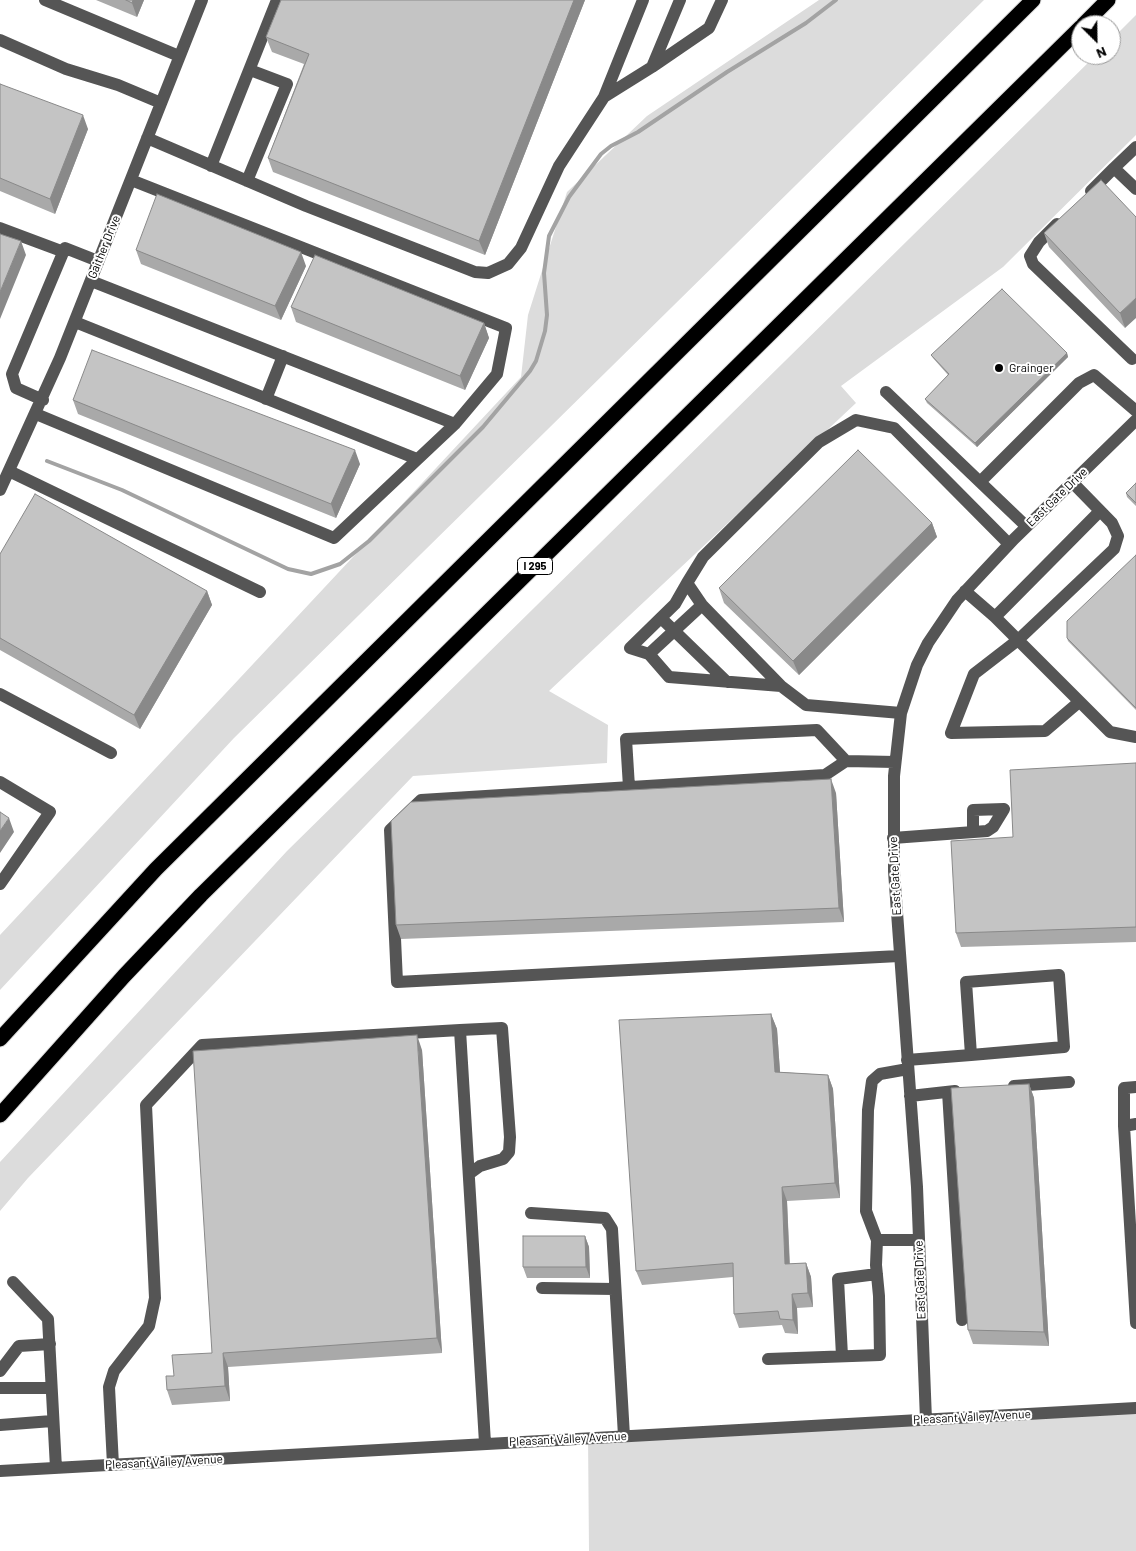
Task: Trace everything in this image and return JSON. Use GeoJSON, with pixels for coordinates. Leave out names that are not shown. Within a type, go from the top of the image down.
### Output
{"type":"FeatureCollection","features":[{"type":"Feature","properties":{"kind":"highway"},"geometry":{"type":"LineString","coordinates":[[0,1039],[156,870],[1033,0]]}},
{"type":"Feature","properties":{"kind":"highway","name":"I 295"},"geometry":{"type":"LineString","coordinates":[[1093,15],[1108,0]]}},
{"type":"Feature","properties":{"kind":"highway","name":"I 295"},"geometry":{"type":"LineString","coordinates":[[0,1115],[124,976],[201,895],[1071,37]]}},
{"type":"Feature","properties":{"kind":"street"},"geometry":{"type":"LineString","coordinates":[[45,0],[179,56]]}},
{"type":"Feature","properties":{"kind":"street","name":"Gaither Drive"},"geometry":{"type":"LineString","coordinates":[[0,490],[7,467],[43,400],[202,0]]}},
{"type":"Feature","properties":{"kind":"street"},"geometry":{"type":"LineString","coordinates":[[211,166],[277,0]]}},
{"type":"Feature","properties":{"kind":"street"},"geometry":{"type":"LineString","coordinates":[[147,138],[246,181],[475,272],[488,273],[508,264],[521,248],[559,166],[604,97],[642,0]]}},
{"type":"Feature","properties":{"kind":"street"},"geometry":{"type":"LineString","coordinates":[[652,67],[680,0]]}},
{"type":"Feature","properties":{"kind":"street"},"geometry":{"type":"LineString","coordinates":[[604,97],[709,28],[722,0]]}},
{"type":"Feature","properties":{"kind":"street"},"geometry":{"type":"LineString","coordinates":[[0,40],[66,69],[118,85],[161,103]]}},
{"type":"Feature","properties":{"kind":"street"},"geometry":{"type":"LineString","coordinates":[[246,181],[287,84],[250,70]]}},
{"type":"Feature","properties":{"kind":"street"},"geometry":{"type":"LineString","coordinates":[[1080,202],[1136,147]]}},
{"type":"Feature","properties":{"kind":"street"},"geometry":{"type":"LineString","coordinates":[[1114,168],[1136,189]]}},
{"type":"Feature","properties":{"kind":"street"},"geometry":{"type":"LineString","coordinates":[[36,414],[334,538],[455,424],[497,374],[506,328],[131,180]]}},
{"type":"Feature","properties":{"kind":"street"},"geometry":{"type":"LineString","coordinates":[[1066,215],[1039,242],[1030,256],[1033,264],[1135,359]]}},
{"type":"Feature","properties":{"kind":"street"},"geometry":{"type":"LineString","coordinates":[[0,228],[64,252]]}},
{"type":"Feature","properties":{"kind":"street"},"geometry":{"type":"LineString","coordinates":[[43,400],[16,388],[12,374],[66,248],[98,261]]}},
{"type":"Feature","properties":{"kind":"street"},"geometry":{"type":"LineString","coordinates":[[91,281],[455,424]]}},
{"type":"Feature","properties":{"kind":"street"},"geometry":{"type":"LineString","coordinates":[[75,322],[417,459]]}},
{"type":"Feature","properties":{"kind":"street"},"geometry":{"type":"LineString","coordinates":[[266,399],[283,356]]}},
{"type":"Feature","properties":{"kind":"street"},"geometry":{"type":"LineString","coordinates":[[980,482],[1079,383],[1094,375],[1136,411]]}},
{"type":"Feature","properties":{"kind":"street"},"geometry":{"type":"LineString","coordinates":[[886,392],[1026,526]]}},
{"type":"Feature","properties":{"kind":"street"},"geometry":{"type":"LineString","coordinates":[[781,686],[670,677],[649,654],[630,648],[675,604],[703,557],[819,442],[856,420],[894,428],[1009,544]]}},
{"type":"Feature","properties":{"kind":"street","name":"East Gate Drive"},"geometry":{"type":"LineString","coordinates":[[926,1420],[917,1187],[899,956],[893,838],[894,762],[901,713],[917,665],[928,643],[965,591],[1026,526],[1136,420]]}},
{"type":"Feature","properties":{"kind":"street"},"geometry":{"type":"LineString","coordinates":[[7,467],[260,592]]}},
{"type":"Feature","properties":{"kind":"street"},"geometry":{"type":"LineString","coordinates":[[1072,482],[1112,524],[1118,536],[1114,549],[1018,640],[974,674],[952,733],[1045,731],[1079,702]]}},
{"type":"Feature","properties":{"kind":"street"},"geometry":{"type":"LineString","coordinates":[[995,617],[1100,511]]}},
{"type":"Feature","properties":{"kind":"street"},"geometry":{"type":"LineString","coordinates":[[687,583],[702,605],[781,686],[806,705],[901,713]]}},
{"type":"Feature","properties":{"kind":"street"},"geometry":{"type":"LineString","coordinates":[[965,591],[995,617],[1110,732],[1136,737]]}},
{"type":"Feature","properties":{"kind":"street"},"geometry":{"type":"LineString","coordinates":[[649,654],[702,605]]}},
{"type":"Feature","properties":{"kind":"street"},"geometry":{"type":"LineString","coordinates":[[661,618],[727,682]]}},
{"type":"Feature","properties":{"kind":"street"},"geometry":{"type":"LineString","coordinates":[[0,694],[111,753]]}},
{"type":"Feature","properties":{"kind":"street"},"geometry":{"type":"LineString","coordinates":[[629,787],[626,739],[817,730],[846,761]]}},
{"type":"Feature","properties":{"kind":"street"},"geometry":{"type":"LineString","coordinates":[[894,762],[846,761],[825,775],[420,800],[390,830],[397,982],[899,956]]}},
{"type":"Feature","properties":{"kind":"street"},"geometry":{"type":"LineString","coordinates":[[0,782],[50,812],[0,884]]}},
{"type":"Feature","properties":{"kind":"street"},"geometry":{"type":"LineString","coordinates":[[893,838],[974,832]]}},
{"type":"Feature","properties":{"kind":"street"},"geometry":{"type":"LineString","coordinates":[[768,1359],[880,1355],[877,1240],[866,1211],[868,1110],[872,1081],[880,1074],[907,1065],[971,1055],[1064,1047],[1058,975],[966,982],[971,1055]]}},
{"type":"Feature","properties":{"kind":"street"},"geometry":{"type":"LineString","coordinates":[[113,1465],[109,1387],[114,1371],[149,1326],[155,1298],[146,1105],[202,1046],[502,1028],[510,1137],[509,1152],[503,1160],[480,1166],[469,1174]]}},
{"type":"Feature","properties":{"kind":"street"},"geometry":{"type":"LineString","coordinates":[[460,1030],[485,1443]]}},
{"type":"Feature","properties":{"kind":"street"},"geometry":{"type":"LineString","coordinates":[[997,1088],[1069,1082]]}},
{"type":"Feature","properties":{"kind":"street"},"geometry":{"type":"LineString","coordinates":[[1136,1087],[1124,1088],[1130,1125],[1136,1322]]}},
{"type":"Feature","properties":{"kind":"street"},"geometry":{"type":"LineString","coordinates":[[910,1096],[968,1090]]}},
{"type":"Feature","properties":{"kind":"street"},"geometry":{"type":"LineString","coordinates":[[948,1092],[962,1320]]}},
{"type":"Feature","properties":{"kind":"street"},"geometry":{"type":"LineString","coordinates":[[531,1213],[605,1218],[612,1229],[624,1436]]}},
{"type":"Feature","properties":{"kind":"street"},"geometry":{"type":"LineString","coordinates":[[877,1240],[918,1240]]}},
{"type":"Feature","properties":{"kind":"street"},"geometry":{"type":"LineString","coordinates":[[842,1356],[838,1278],[877,1274]]}},
{"type":"Feature","properties":{"kind":"street"},"geometry":{"type":"LineString","coordinates":[[13,1282],[48,1319],[56,1468]]}},
{"type":"Feature","properties":{"kind":"street"},"geometry":{"type":"LineString","coordinates":[[542,1288],[615,1289]]}},
{"type":"Feature","properties":{"kind":"street"},"geometry":{"type":"LineString","coordinates":[[0,1371],[19,1346],[50,1344]]}},
{"type":"Feature","properties":{"kind":"street"},"geometry":{"type":"LineString","coordinates":[[0,1388],[51,1388]]}},
{"type":"Feature","properties":{"kind":"street","name":"Pleasant Valley Avenue"},"geometry":{"type":"LineString","coordinates":[[0,1471],[1136,1408]]}},
{"type":"Feature","properties":{"kind":"street"},"geometry":{"type":"LineString","coordinates":[[0,1425],[52,1421]]}},
{"type":"Feature","properties":{"kind":"shaded area"},"geometry":{"type":"Polygon","coordinates":[[[819,0],[984,0],[234,738],[0,990],[0,935],[521,377],[528,315],[567,192],[647,116],[819,0]]]}},
{"type":"Feature","properties":{"kind":"shaded area"},"geometry":{"type":"Polygon","coordinates":[[[1136,15],[1136,135],[1003,267],[841,386],[856,403],[549,691],[608,725],[607,763],[413,776],[28,1178],[0,1211],[0,1162],[287,851],[1086,65],[1121,65],[1121,30],[1136,15]]]}},
{"type":"Feature","properties":{"kind":"shaded area"},"geometry":{"type":"Polygon","coordinates":[[[1136,1405],[1136,1551],[589,1551],[588,1435],[1136,1405]]]}},
{"type":"Feature","properties":{"kind":"building"},"geometry":{"type":"Polygon","coordinates":[[[281,0],[574,0],[479,241],[268,158],[309,54],[266,37],[281,0]]]}},
{"type":"Feature","properties":{"kind":"building"},"geometry":{"type":"Polygon","coordinates":[[[0,84],[83,115],[50,199],[0,178],[0,84]]]}},
{"type":"Feature","properties":{"kind":"building"},"geometry":{"type":"Polygon","coordinates":[[[1101,180],[1136,217],[1136,298],[1120,313],[1044,233],[1101,180]]]}},
{"type":"Feature","properties":{"kind":"building"},"geometry":{"type":"Polygon","coordinates":[[[157,194],[301,252],[275,306],[136,250],[157,194]]]}},
{"type":"Feature","properties":{"kind":"building"},"geometry":{"type":"Polygon","coordinates":[[[0,234],[21,241],[0,292],[0,234]]]}},
{"type":"Feature","properties":{"kind":"building"},"geometry":{"type":"Polygon","coordinates":[[[315,255],[484,323],[460,376],[291,307],[315,255]]]}},
{"type":"Feature","properties":{"kind":"building","name":"Grainger"},"geometry":{"type":"Polygon","coordinates":[[[1002,289],[1067,353],[975,443],[925,399],[949,374],[931,355],[1002,289]]]}},
{"type":"Feature","properties":{"kind":"building"},"geometry":{"type":"Polygon","coordinates":[[[92,350],[355,450],[331,504],[73,400],[92,350]]]}},
{"type":"Feature","properties":{"kind":"building"},"geometry":{"type":"Polygon","coordinates":[[[858,450],[932,523],[793,661],[719,588],[858,450]]]}},
{"type":"Feature","properties":{"kind":"building"},"geometry":{"type":"Polygon","coordinates":[[[1136,483],[1136,503],[1126,493],[1136,483]]]}},
{"type":"Feature","properties":{"kind":"building"},"geometry":{"type":"Polygon","coordinates":[[[35,494],[207,591],[134,715],[0,638],[0,554],[35,494]]]}},
{"type":"Feature","properties":{"kind":"building"},"geometry":{"type":"Polygon","coordinates":[[[1136,555],[1136,708],[1067,638],[1067,621],[1136,555]]]}},
{"type":"Feature","properties":{"kind":"building"},"geometry":{"type":"Polygon","coordinates":[[[1136,763],[1136,927],[956,933],[951,841],[1013,837],[1010,770],[1136,763]]]}},
{"type":"Feature","properties":{"kind":"building"},"geometry":{"type":"Polygon","coordinates":[[[831,779],[839,908],[396,925],[391,821],[411,802],[831,779]]]}},
{"type":"Feature","properties":{"kind":"building"},"geometry":{"type":"Polygon","coordinates":[[[0,812],[9,818],[0,831],[0,812]]]}},
{"type":"Feature","properties":{"kind":"building"},"geometry":{"type":"Polygon","coordinates":[[[771,1014],[775,1072],[828,1075],[835,1183],[782,1187],[785,1264],[806,1263],[808,1293],[792,1294],[793,1320],[780,1319],[778,1311],[734,1314],[733,1263],[636,1271],[619,1020],[771,1014]]]}},
{"type":"Feature","properties":{"kind":"building"},"geometry":{"type":"Polygon","coordinates":[[[417,1035],[437,1338],[223,1353],[225,1386],[167,1390],[166,1376],[174,1376],[172,1355],[212,1353],[193,1051],[417,1035]]]}},
{"type":"Feature","properties":{"kind":"building"},"geometry":{"type":"Polygon","coordinates":[[[1029,1084],[1044,1332],[968,1330],[951,1088],[1029,1084]]]}},
{"type":"Feature","properties":{"kind":"building"},"geometry":{"type":"Polygon","coordinates":[[[523,1236],[585,1236],[586,1267],[523,1267],[523,1236]]]}},
{"type":"Feature","properties":{"kind":"waterway"},"geometry":{"type":"LineString","coordinates":[[47,461],[122,490],[288,569],[311,574],[340,564],[369,541],[483,427],[530,371],[536,361],[545,331],[547,315],[544,273],[549,236],[569,197],[601,154],[806,23],[836,0]]}},
{"type":"Feature","properties":{"kind":"place","name":"Grainger"},"geometry":{"type":"Point","coordinates":[999,368]}}]}
